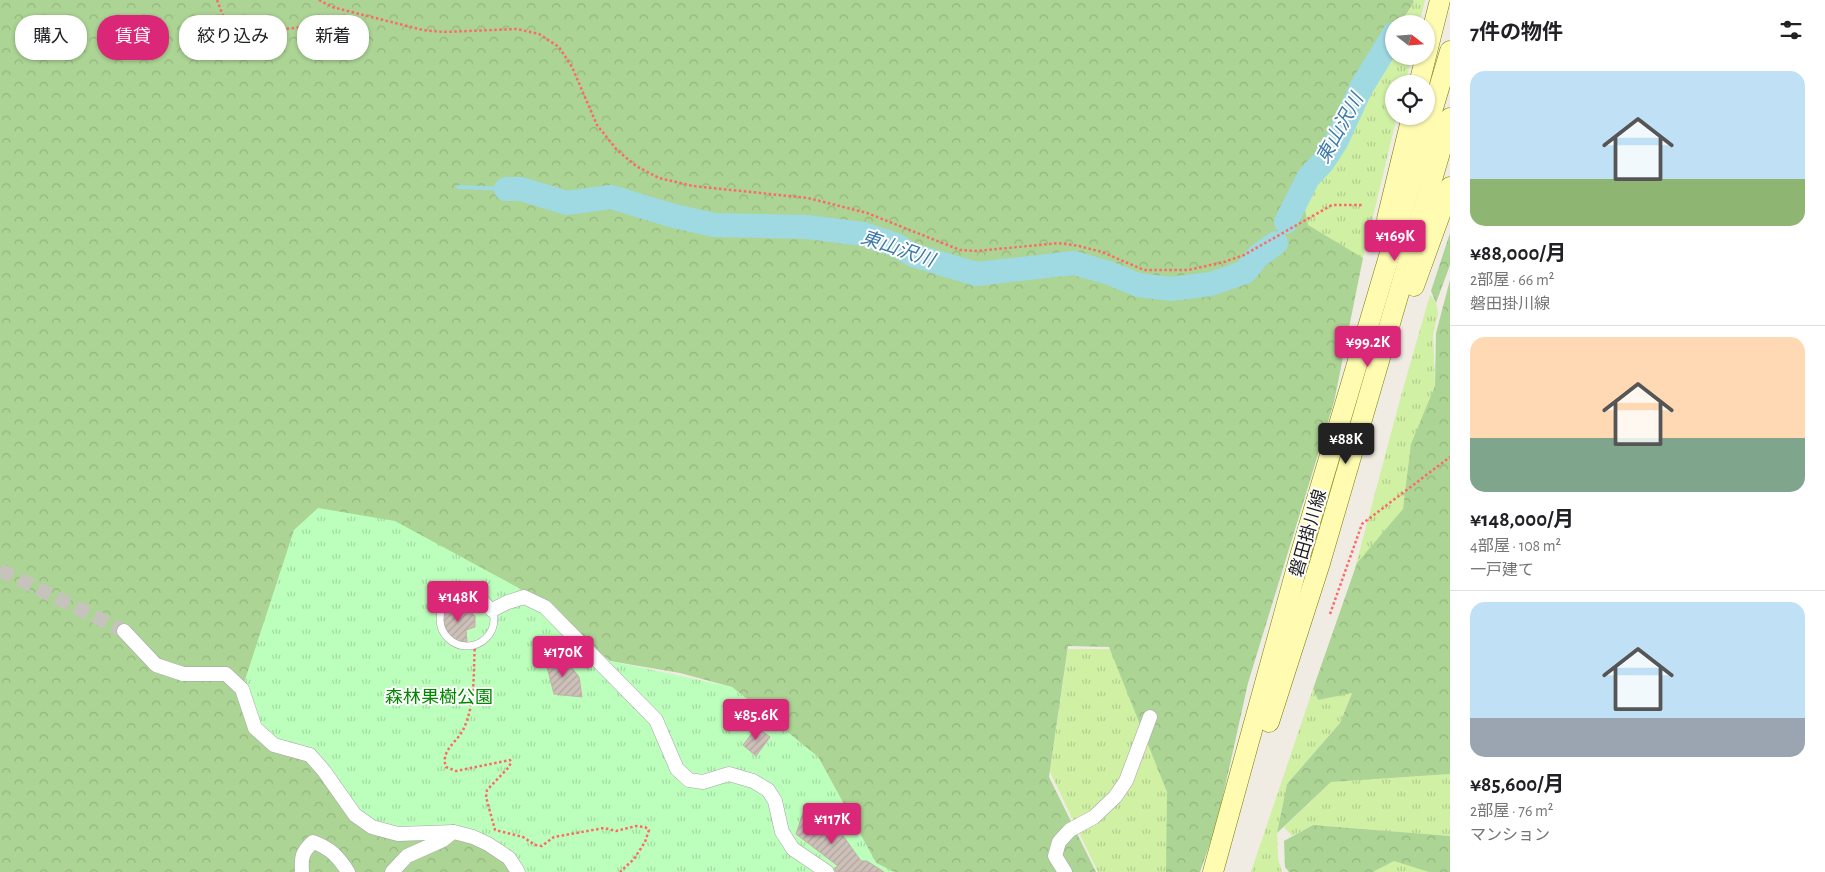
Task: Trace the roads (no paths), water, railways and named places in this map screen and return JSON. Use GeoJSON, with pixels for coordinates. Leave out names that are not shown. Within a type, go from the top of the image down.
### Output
{"type":"FeatureCollection","features":[{"type":"Feature","properties":{"kind":"main road"},"geometry":{"type":"LineString","coordinates":[[1421,75],[1440,0]]}},
{"type":"Feature","properties":{"kind":"main road","name":"磐田掛川線"},"geometry":{"type":"LineString","coordinates":[[1213,872],[1300,556],[1450,51]]}},
{"type":"Feature","properties":{"kind":"main road","name":"磐田掛川線"},"geometry":{"type":"LineString","coordinates":[[1220,872],[1320,563],[1450,118]]}},
{"type":"Feature","properties":{"kind":"main road"},"geometry":{"type":"LineString","coordinates":[[1347,401],[1365,310],[1410,125]]}},
{"type":"Feature","properties":{"kind":"main road"},"geometry":{"type":"LineString","coordinates":[[1320,563],[1349,491],[1410,297],[1450,187]]}},
{"type":"Feature","properties":{"kind":"street"},"geometry":{"type":"LineString","coordinates":[[492,610],[524,597],[545,607],[656,720],[677,769],[689,780],[703,782],[729,774],[753,781],[768,790],[775,801],[782,832],[793,849],[827,872]]}},
{"type":"Feature","properties":{"kind":"street"},"geometry":{"type":"LineString","coordinates":[[124,631],[156,665],[183,674],[226,674],[242,688],[255,728],[274,745],[310,755],[324,770],[355,815],[372,827],[398,834],[454,832],[473,837],[488,844],[508,858],[518,872]]}},
{"type":"Feature","properties":{"kind":"street"},"geometry":{"type":"LineString","coordinates":[[1065,872],[1055,856],[1059,842],[1070,830],[1094,817],[1115,797],[1126,781],[1134,764],[1150,717]]}},
{"type":"Feature","properties":{"kind":"street"},"geometry":{"type":"LineString","coordinates":[[392,872],[407,856],[443,840],[454,832]]}},
{"type":"Feature","properties":{"kind":"street"},"geometry":{"type":"LineString","coordinates":[[302,872],[300,856],[313,842],[324,846],[340,858],[348,872]]}},
{"type":"Feature","properties":{"kind":"lane"},"geometry":{"type":"LineString","coordinates":[[469,592],[479,594],[487,601],[492,610],[494,620],[491,631],[485,639],[475,644],[465,646],[455,643],[441,627],[440,617],[443,607],[449,598],[458,593],[469,592]]}},
{"type":"Feature","properties":{"kind":"waterway","name":"東山沢川"},"geometry":{"type":"LineString","coordinates":[[1286,222],[1308,178],[1323,162],[1336,142],[1361,88],[1385,49]]}},
{"type":"Feature","properties":{"kind":"waterway"},"geometry":{"type":"LineString","coordinates":[[458,187],[506,189]]}},
{"type":"Feature","properties":{"kind":"waterway","name":"東山沢川"},"geometry":{"type":"LineString","coordinates":[[506,189],[521,189],[567,203],[611,197],[674,216],[714,225],[807,227],[863,234],[896,245],[913,255],[976,274],[1074,263],[1109,273],[1138,285],[1171,289],[1211,284],[1245,272],[1258,256],[1276,243]]}},
{"type":"Feature","properties":{"kind":"tunnel"},"geometry":{"type":"LineString","coordinates":[[0,570],[124,631]]}},
{"type":"Feature","properties":{"kind":"park label","name":"森林果樹公園"},"geometry":{"type":"Point","coordinates":[439,697]}}]}
